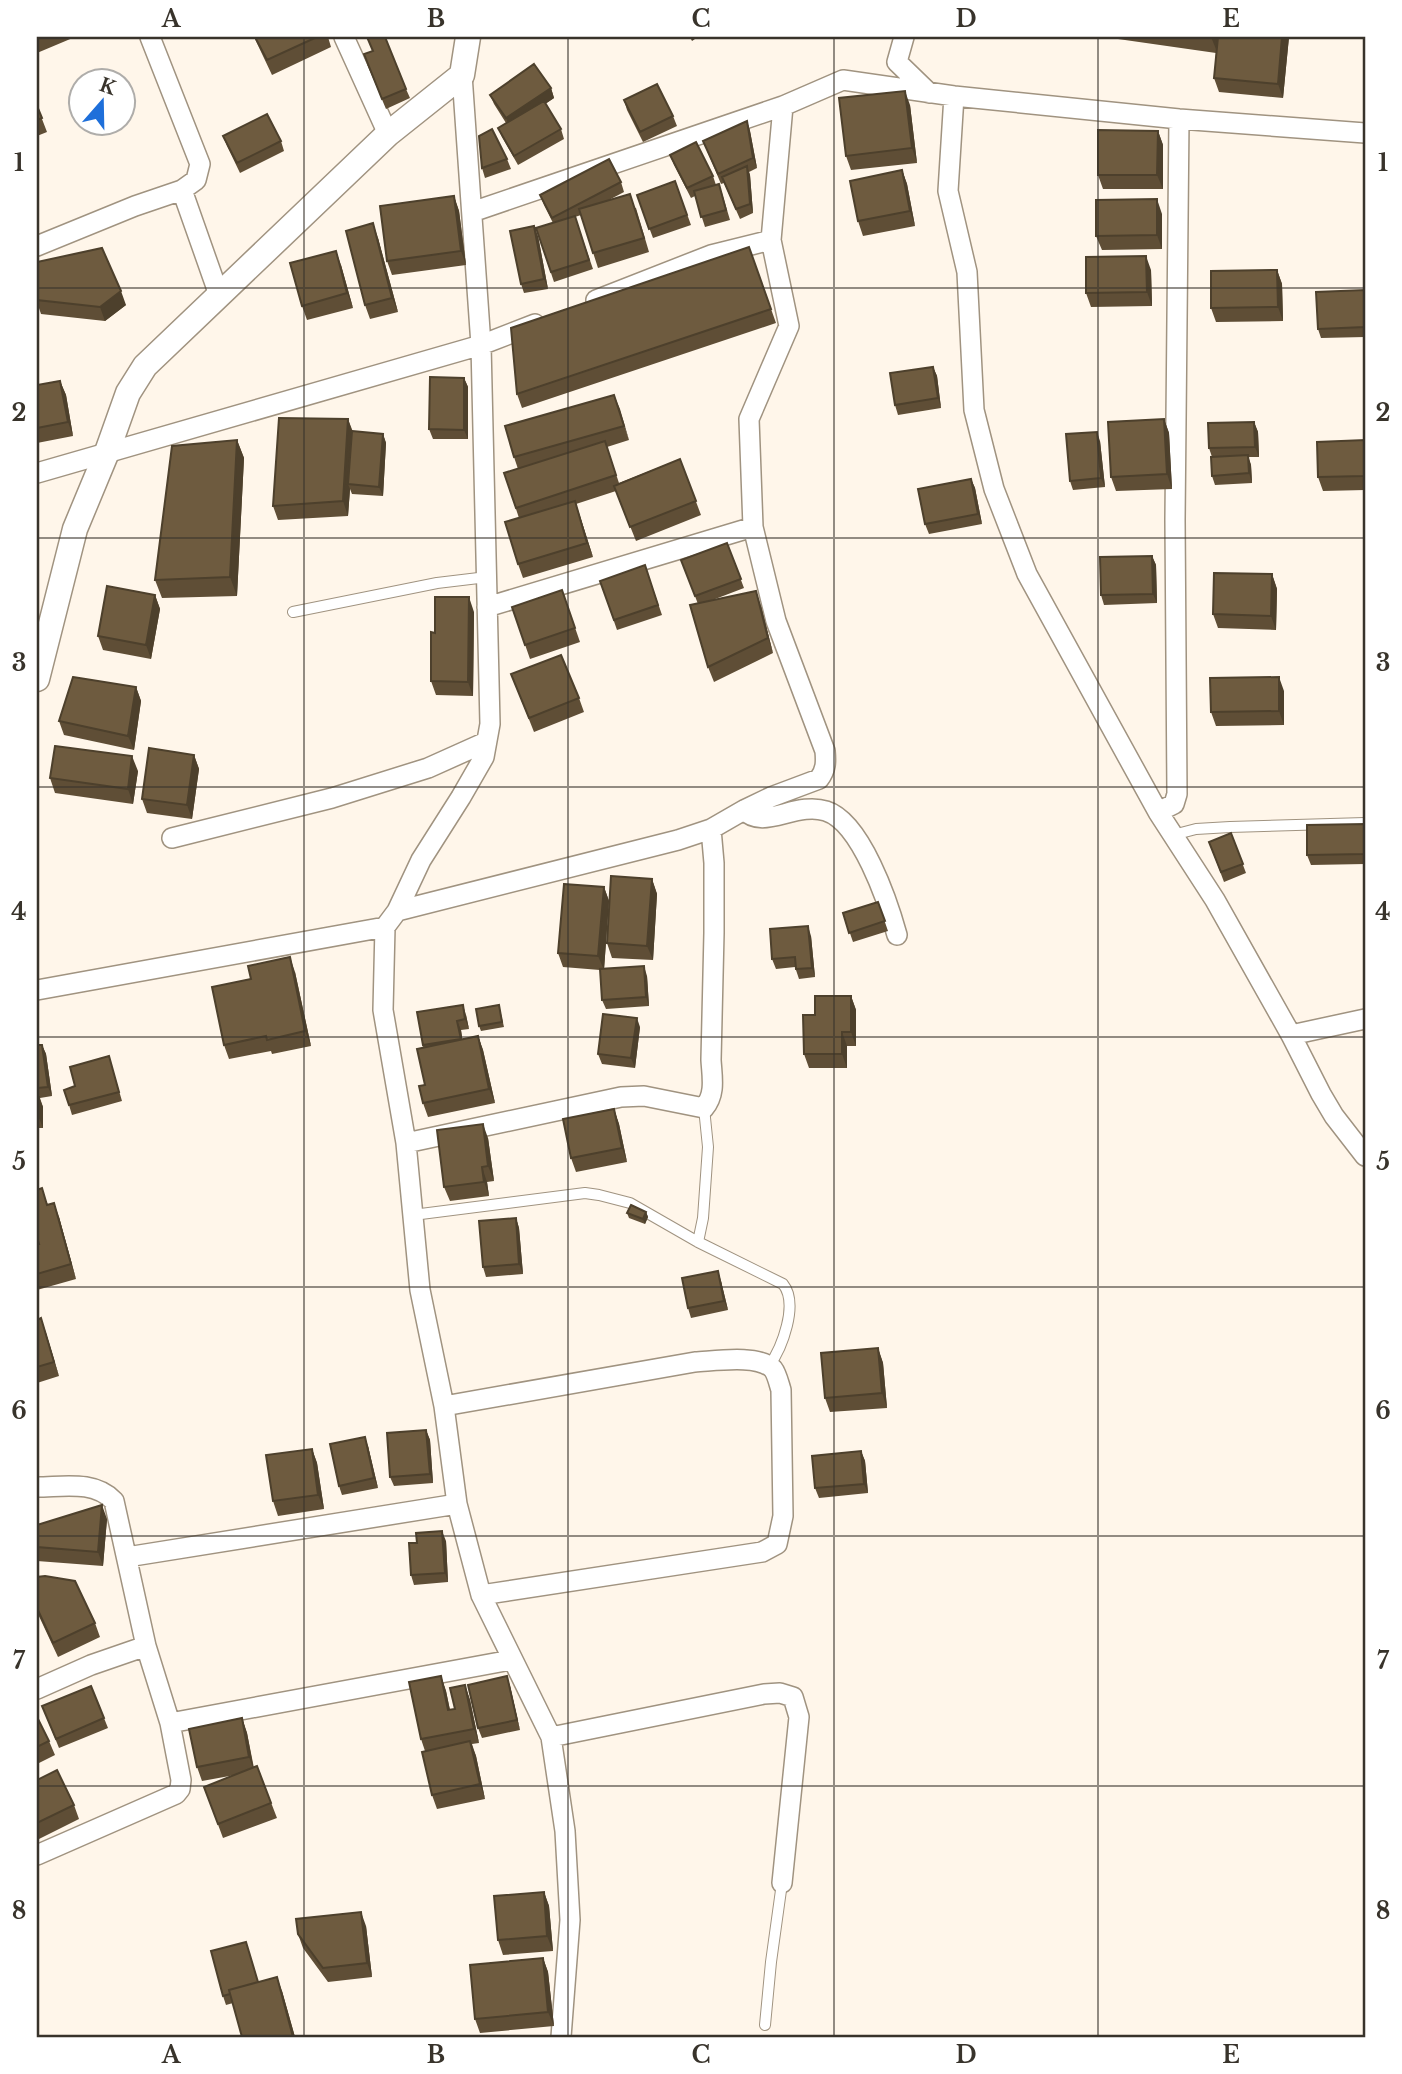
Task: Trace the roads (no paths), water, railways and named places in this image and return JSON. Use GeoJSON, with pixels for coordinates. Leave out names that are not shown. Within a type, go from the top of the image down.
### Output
{"type":"FeatureCollection","features":[{"type":"Feature","properties":{"kind":"street"},"geometry":{"type":"LineString","coordinates":[[37,246],[182,190],[196,180],[200,164],[150,37]]}},
{"type":"Feature","properties":{"kind":"street"},"geometry":{"type":"LineString","coordinates":[[344,37],[388,134]]}},
{"type":"Feature","properties":{"kind":"street"},"geometry":{"type":"LineString","coordinates":[[468,37],[462,75],[481,345],[490,724],[484,757],[421,860],[397,911],[385,927],[383,1010],[406,1143],[420,1290],[444,1406],[457,1504],[481,1595],[551,1737],[565,1831],[570,1920],[561,2037]]}},
{"type":"Feature","properties":{"kind":"street"},"geometry":{"type":"LineString","coordinates":[[904,37],[897,62],[929,93]]}},
{"type":"Feature","properties":{"kind":"street"},"geometry":{"type":"LineString","coordinates":[[37,679],[75,529],[128,393],[145,366],[388,134],[462,75]]}},
{"type":"Feature","properties":{"kind":"street"},"geometry":{"type":"LineString","coordinates":[[472,212],[783,106],[843,79],[954,96],[1179,119],[1365,133]]}},
{"type":"Feature","properties":{"kind":"street"},"geometry":{"type":"LineString","coordinates":[[954,96],[948,191],[967,272],[974,410],[994,489],[1027,574],[1158,812],[1215,900],[1334,1116],[1365,1156]]}},
{"type":"Feature","properties":{"kind":"street"},"geometry":{"type":"LineString","coordinates":[[397,911],[678,841],[711,829],[744,810],[819,779],[825,769],[825,751],[776,621],[753,527],[749,419],[789,326],[771,240],[783,106]]}},
{"type":"Feature","properties":{"kind":"street"},"geometry":{"type":"LineString","coordinates":[[1158,812],[1174,804],[1178,794],[1175,520],[1179,119]]}},
{"type":"Feature","properties":{"kind":"street"},"geometry":{"type":"LineString","coordinates":[[182,190],[219,295]]}},
{"type":"Feature","properties":{"kind":"street"},"geometry":{"type":"LineString","coordinates":[[583,305],[711,255],[771,240]]}},
{"type":"Feature","properties":{"kind":"street"},"geometry":{"type":"LineString","coordinates":[[37,473],[481,345],[558,315]]}},
{"type":"Feature","properties":{"kind":"street"},"geometry":{"type":"LineString","coordinates":[[487,607],[753,527]]}},
{"type":"Feature","properties":{"kind":"street"},"geometry":{"type":"LineString","coordinates":[[172,838],[344,794],[428,768],[486,742]]}},
{"type":"Feature","properties":{"kind":"street"},"geometry":{"type":"LineString","coordinates":[[744,810],[759,818],[768,818],[791,810],[809,808],[826,811],[841,819],[871,863],[882,886],[897,935]]}},
{"type":"Feature","properties":{"kind":"street"},"geometry":{"type":"LineString","coordinates":[[406,1143],[621,1097],[644,1096],[704,1108],[711,1098],[713,1088],[711,1060],[714,863],[711,829]]}},
{"type":"Feature","properties":{"kind":"street"},"geometry":{"type":"LineString","coordinates":[[37,990],[385,927]]}},
{"type":"Feature","properties":{"kind":"street"},"geometry":{"type":"LineString","coordinates":[[1290,1035],[1365,1019]]}},
{"type":"Feature","properties":{"kind":"street"},"geometry":{"type":"LineString","coordinates":[[444,1406],[695,1362],[764,1363],[775,1371],[781,1390],[783,1516],[777,1544],[762,1552],[481,1595]]}},
{"type":"Feature","properties":{"kind":"street"},"geometry":{"type":"LineString","coordinates":[[37,1487],[85,1486],[98,1489],[114,1501],[146,1646],[170,1723],[181,1780],[176,1794],[37,1855]]}},
{"type":"Feature","properties":{"kind":"street"},"geometry":{"type":"LineString","coordinates":[[127,1557],[457,1504]]}},
{"type":"Feature","properties":{"kind":"street"},"geometry":{"type":"LineString","coordinates":[[38,1684],[146,1646]]}},
{"type":"Feature","properties":{"kind":"street"},"geometry":{"type":"LineString","coordinates":[[170,1723],[511,1660]]}},
{"type":"Feature","properties":{"kind":"street"},"geometry":{"type":"LineString","coordinates":[[551,1737],[764,1694],[780,1693],[793,1698],[799,1717],[782,1883]]}},
{"type":"Feature","properties":{"kind":"lane"},"geometry":{"type":"LineString","coordinates":[[293,612],[437,583],[487,577]]}},
{"type":"Feature","properties":{"kind":"lane"},"geometry":{"type":"LineString","coordinates":[[1173,835],[1230,827],[1365,823]]}},
{"type":"Feature","properties":{"kind":"lane"},"geometry":{"type":"LineString","coordinates":[[698,1242],[703,1218],[708,1147],[704,1108]]}},
{"type":"Feature","properties":{"kind":"lane"},"geometry":{"type":"LineString","coordinates":[[413,1215],[585,1193],[630,1203],[698,1242],[778,1281],[786,1289],[789,1298],[784,1338],[769,1366]]}},
{"type":"Feature","properties":{"kind":"lane"},"geometry":{"type":"LineString","coordinates":[[765,2025],[782,1883]]}}]}
